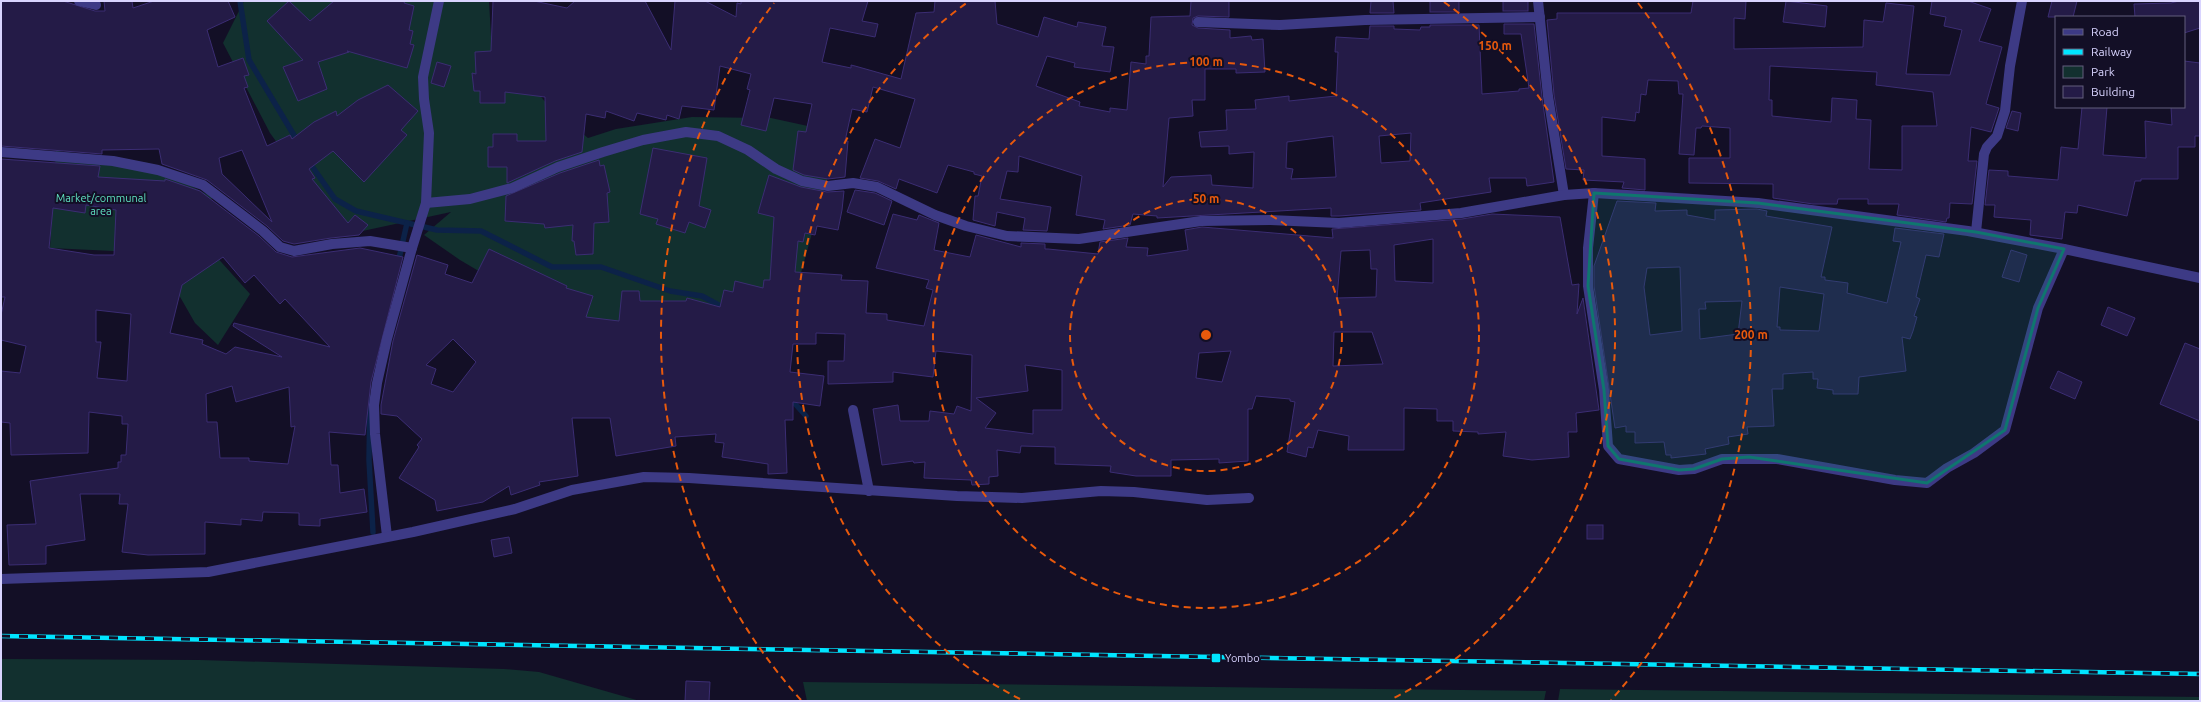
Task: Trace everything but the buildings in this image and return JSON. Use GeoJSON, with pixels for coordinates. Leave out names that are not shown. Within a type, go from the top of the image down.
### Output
{"type":"FeatureCollection","features":[{"type":"Feature","properties":{"kind":"street"},"geometry":{"type":"LineString","coordinates":[[80,1],[96,5]]}},
{"type":"Feature","properties":{"kind":"street"},"geometry":{"type":"LineString","coordinates":[[387,536],[375,434],[374,405],[377,382],[412,248],[426,203],[429,133],[424,99],[423,77],[439,1]]}},
{"type":"Feature","properties":{"kind":"street"},"geometry":{"type":"LineString","coordinates":[[1538,1],[1548,96],[1564,195]]}},
{"type":"Feature","properties":{"kind":"street"},"geometry":{"type":"LineString","coordinates":[[1976,232],[1984,154],[1987,147],[1997,136],[2005,111],[2010,66],[2022,1]]}},
{"type":"Feature","properties":{"kind":"street"},"geometry":{"type":"LineString","coordinates":[[1198,22],[1280,25],[1365,20],[1540,17]]}},
{"type":"Feature","properties":{"kind":"street"},"geometry":{"type":"LineString","coordinates":[[426,203],[470,199],[512,188],[558,167],[603,152],[643,140],[686,132],[718,136],[748,150],[776,169],[802,181],[828,186],[853,183],[877,187],[935,215],[966,226],[1007,236],[1043,239],[1079,239],[1201,221],[1270,220],[1339,223],[1461,214],[1564,195],[1594,193],[1758,203],[1976,232],[2200,278]]}},
{"type":"Feature","properties":{"kind":"street"},"geometry":{"type":"LineString","coordinates":[[1,152],[112,161],[173,175],[203,185],[263,231],[280,247],[294,251],[332,244],[352,244],[370,241],[412,248]]}},
{"type":"Feature","properties":{"kind":"street"},"geometry":{"type":"LineString","coordinates":[[1594,193],[1588,248],[1588,286],[1604,390],[1608,446],[1619,459],[1678,470],[1694,469],[1722,459],[1750,457],[1777,459],[1895,480],[1927,483],[1947,468],[1974,453],[2005,430],[2038,308],[2064,249]]}},
{"type":"Feature","properties":{"kind":"street"},"geometry":{"type":"LineString","coordinates":[[853,410],[869,491]]}},
{"type":"Feature","properties":{"kind":"street"},"geometry":{"type":"LineString","coordinates":[[1,579],[208,572],[515,509],[572,490],[644,477],[689,478],[869,491],[1022,498],[1095,492],[1134,492],[1207,500],[1249,498]]}},
{"type":"Feature","properties":{"kind":"highlighted area"},"geometry":{"type":"Polygon","coordinates":[[[1594,193],[1758,203],[1976,232],[2064,249],[2038,308],[2005,430],[1927,483],[1749,457],[1722,459],[1694,469],[1679,470],[1619,459],[1608,446],[1604,390],[1588,286],[1594,193]]]}},
{"type":"Feature","properties":{"kind":"green space"},"geometry":{"type":"Polygon","coordinates":[[[244,1],[489,1],[491,36],[547,104],[588,138],[616,129],[692,117],[771,118],[840,133],[792,305],[687,335],[565,322],[460,260],[424,235],[451,212],[344,235],[270,133],[223,43],[244,1]]]}},
{"type":"Feature","properties":{"kind":"green space","name":"Market/communal area"},"geometry":{"type":"Polygon","coordinates":[[[56,151],[148,163],[212,197],[204,243],[250,294],[218,345],[195,323],[155,253],[50,248],[56,151]]]}},
{"type":"Feature","properties":{"kind":"green space"},"geometry":{"type":"Polygon","coordinates":[[[1,659],[200,660],[504,669],[539,672],[640,701],[1,701],[1,659]]]}},
{"type":"Feature","properties":{"kind":"green space"},"geometry":{"type":"Polygon","coordinates":[[[803,682],[1546,691],[1544,701],[807,701],[803,682]]]}},
{"type":"Feature","properties":{"kind":"green space"},"geometry":{"type":"Polygon","coordinates":[[[1560,689],[2200,697],[2200,701],[1558,701],[1560,689]]]}},
{"type":"Feature","properties":{"kind":"waterway"},"geometry":{"type":"LineString","coordinates":[[240,1],[249,60],[298,142]]}},
{"type":"Feature","properties":{"kind":"waterway"},"geometry":{"type":"LineString","coordinates":[[309,162],[335,199],[356,211],[437,230],[481,231],[552,267],[601,267],[670,291],[702,296],[726,309]]}},
{"type":"Feature","properties":{"kind":"waterway"},"geometry":{"type":"LineString","coordinates":[[398,263],[407,223]]}},
{"type":"Feature","properties":{"kind":"waterway"},"geometry":{"type":"LineString","coordinates":[[789,397],[806,416]]}},
{"type":"Feature","properties":{"kind":"waterway"},"geometry":{"type":"LineString","coordinates":[[370,398],[369,460],[373,532]]}},
{"type":"Feature","properties":{"kind":"railway"},"geometry":{"type":"LineString","coordinates":[[1,636],[2200,674]]}},
{"type":"Feature","properties":{"kind":"place","name":"Yombo"},"geometry":{"type":"Point","coordinates":[1216,658]}}]}
